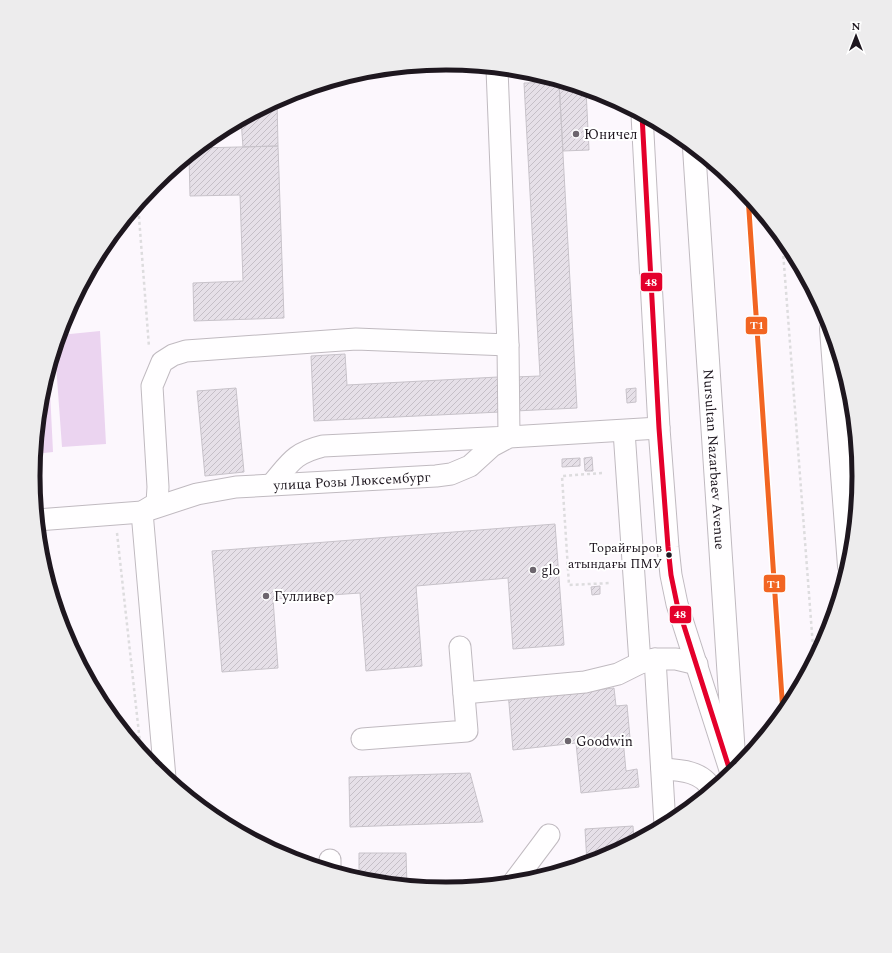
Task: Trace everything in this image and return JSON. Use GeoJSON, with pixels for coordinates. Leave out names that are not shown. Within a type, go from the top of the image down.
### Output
{"type":"FeatureCollection","features":[{"type":"Feature","properties":{"kind":"main road","name":"Nursultan Nazarbaev Avenue"},"geometry":{"type":"LineString","coordinates":[[694,155],[734,762]]}},
{"type":"Feature","properties":{"kind":"main road"},"geometry":{"type":"LineString","coordinates":[[834,359],[850,505],[849,524]]}},
{"type":"Feature","properties":{"kind":"street"},"geometry":{"type":"LineString","coordinates":[[272,484],[298,455],[322,446],[509,437],[508,345],[497,74]]}},
{"type":"Feature","properties":{"kind":"street"},"geometry":{"type":"LineString","coordinates":[[642,121],[659,428],[671,575],[677,604],[729,768]]}},
{"type":"Feature","properties":{"kind":"street"},"geometry":{"type":"LineString","coordinates":[[161,766],[142,512],[157,503],[158,492],[152,386],[162,362],[173,354],[186,350],[356,339],[508,345]]}},
{"type":"Feature","properties":{"kind":"street","name":"улица Розы Люксембург"},"geometry":{"type":"LineString","coordinates":[[42,520],[142,512],[215,490],[272,484],[451,474],[470,466],[492,446],[509,437],[659,428]]}},
{"type":"Feature","properties":{"kind":"street"},"geometry":{"type":"LineString","coordinates":[[624,431],[648,661],[662,768],[665,818]]}},
{"type":"Feature","properties":{"kind":"street"},"geometry":{"type":"LineString","coordinates":[[362,739],[467,731],[460,647]]}},
{"type":"Feature","properties":{"kind":"street"},"geometry":{"type":"LineString","coordinates":[[464,693],[585,682],[618,674],[648,661],[676,659],[697,664]]}},
{"type":"Feature","properties":{"kind":"street"},"geometry":{"type":"LineString","coordinates":[[662,768],[689,771],[710,785]]}},
{"type":"Feature","properties":{"kind":"street"},"geometry":{"type":"LineString","coordinates":[[518,876],[549,836]]}},
{"type":"Feature","properties":{"kind":"path"},"geometry":{"type":"LineString","coordinates":[[139,212],[150,354]]}},
{"type":"Feature","properties":{"kind":"path"},"geometry":{"type":"LineString","coordinates":[[783,249],[813,649]]}},
{"type":"Feature","properties":{"kind":"path"},"geometry":{"type":"LineString","coordinates":[[602,473],[562,476],[569,585],[611,583]]}},
{"type":"Feature","properties":{"kind":"path"},"geometry":{"type":"LineString","coordinates":[[115,514],[140,743]]}},
{"type":"Feature","properties":{"kind":"shaded area"},"geometry":{"type":"Polygon","coordinates":[[[100,331],[106,444],[62,447],[56,365],[66,334],[100,331]]]}},
{"type":"Feature","properties":{"kind":"shaded area"},"geometry":{"type":"Polygon","coordinates":[[[49,391],[53,452],[41,453],[43,424],[49,391]]]}},
{"type":"Feature","properties":{"kind":"building"},"geometry":{"type":"Polygon","coordinates":[[[544,82],[559,87],[577,408],[515,411],[514,377],[540,376],[524,83],[544,82]]]}},
{"type":"Feature","properties":{"kind":"building"},"geometry":{"type":"Polygon","coordinates":[[[559,87],[586,95],[589,150],[563,151],[559,87]]]}},
{"type":"Feature","properties":{"kind":"building"},"geometry":{"type":"Polygon","coordinates":[[[277,107],[278,146],[243,147],[241,126],[277,107]]]}},
{"type":"Feature","properties":{"kind":"building"},"geometry":{"type":"Polygon","coordinates":[[[278,146],[284,318],[194,321],[193,283],[243,281],[240,195],[190,196],[189,162],[208,148],[278,146]]]}},
{"type":"Feature","properties":{"kind":"building"},"geometry":{"type":"Polygon","coordinates":[[[345,354],[347,385],[498,377],[500,412],[314,421],[311,356],[345,354]]]}},
{"type":"Feature","properties":{"kind":"building"},"geometry":{"type":"Polygon","coordinates":[[[236,388],[244,472],[205,476],[197,391],[236,388]]]}},
{"type":"Feature","properties":{"kind":"building"},"geometry":{"type":"Polygon","coordinates":[[[636,388],[636,402],[627,403],[626,389],[636,388]]]}},
{"type":"Feature","properties":{"kind":"building"},"geometry":{"type":"Polygon","coordinates":[[[592,457],[593,471],[585,471],[584,458],[592,457]]]}},
{"type":"Feature","properties":{"kind":"building"},"geometry":{"type":"Polygon","coordinates":[[[580,458],[580,466],[562,467],[562,459],[580,458]]]}},
{"type":"Feature","properties":{"kind":"building","name":"Гулливер"},"geometry":{"type":"Polygon","coordinates":[[[555,524],[564,645],[513,649],[508,578],[416,586],[422,666],[366,671],[360,593],[273,599],[278,668],[222,672],[212,551],[555,524]]]}},
{"type":"Feature","properties":{"kind":"building"},"geometry":{"type":"Polygon","coordinates":[[[600,586],[600,594],[592,595],[591,587],[600,586]]]}},
{"type":"Feature","properties":{"kind":"building","name":"Goodwin"},"geometry":{"type":"Polygon","coordinates":[[[614,688],[616,706],[627,705],[630,738],[623,739],[626,771],[637,769],[639,787],[581,793],[576,743],[513,750],[508,692],[545,695],[614,688]]]}},
{"type":"Feature","properties":{"kind":"building"},"geometry":{"type":"Polygon","coordinates":[[[470,773],[483,822],[350,827],[349,777],[470,773]]]}},
{"type":"Feature","properties":{"kind":"building"},"geometry":{"type":"Polygon","coordinates":[[[633,826],[634,837],[587,857],[585,829],[633,826]]]}},
{"type":"Feature","properties":{"kind":"building"},"geometry":{"type":"Polygon","coordinates":[[[359,853],[406,853],[407,881],[359,873],[359,853]]]}},
{"type":"Feature","properties":{"kind":"transit line","name":"48"},"geometry":{"type":"LineString","coordinates":[[642,121],[659,428],[671,575],[677,604],[729,768]]}},
{"type":"Feature","properties":{"kind":"transit line","name":"T1"},"geometry":{"type":"LineString","coordinates":[[749,206],[782,704]]}},
{"type":"Feature","properties":{"kind":"place","name":"Юничел"},"geometry":{"type":"Point","coordinates":[576,134]}},
{"type":"Feature","properties":{"kind":"place","name":"Торайғыров атындағы ПМУ"},"geometry":{"type":"Point","coordinates":[669,555]}},
{"type":"Feature","properties":{"kind":"place","name":"glo"},"geometry":{"type":"Point","coordinates":[533,570]}},
{"type":"Feature","properties":{"kind":"place","name":"Гулливер"},"geometry":{"type":"Point","coordinates":[266,596]}},
{"type":"Feature","properties":{"kind":"place","name":"Goodwin"},"geometry":{"type":"Point","coordinates":[568,741]}}]}
